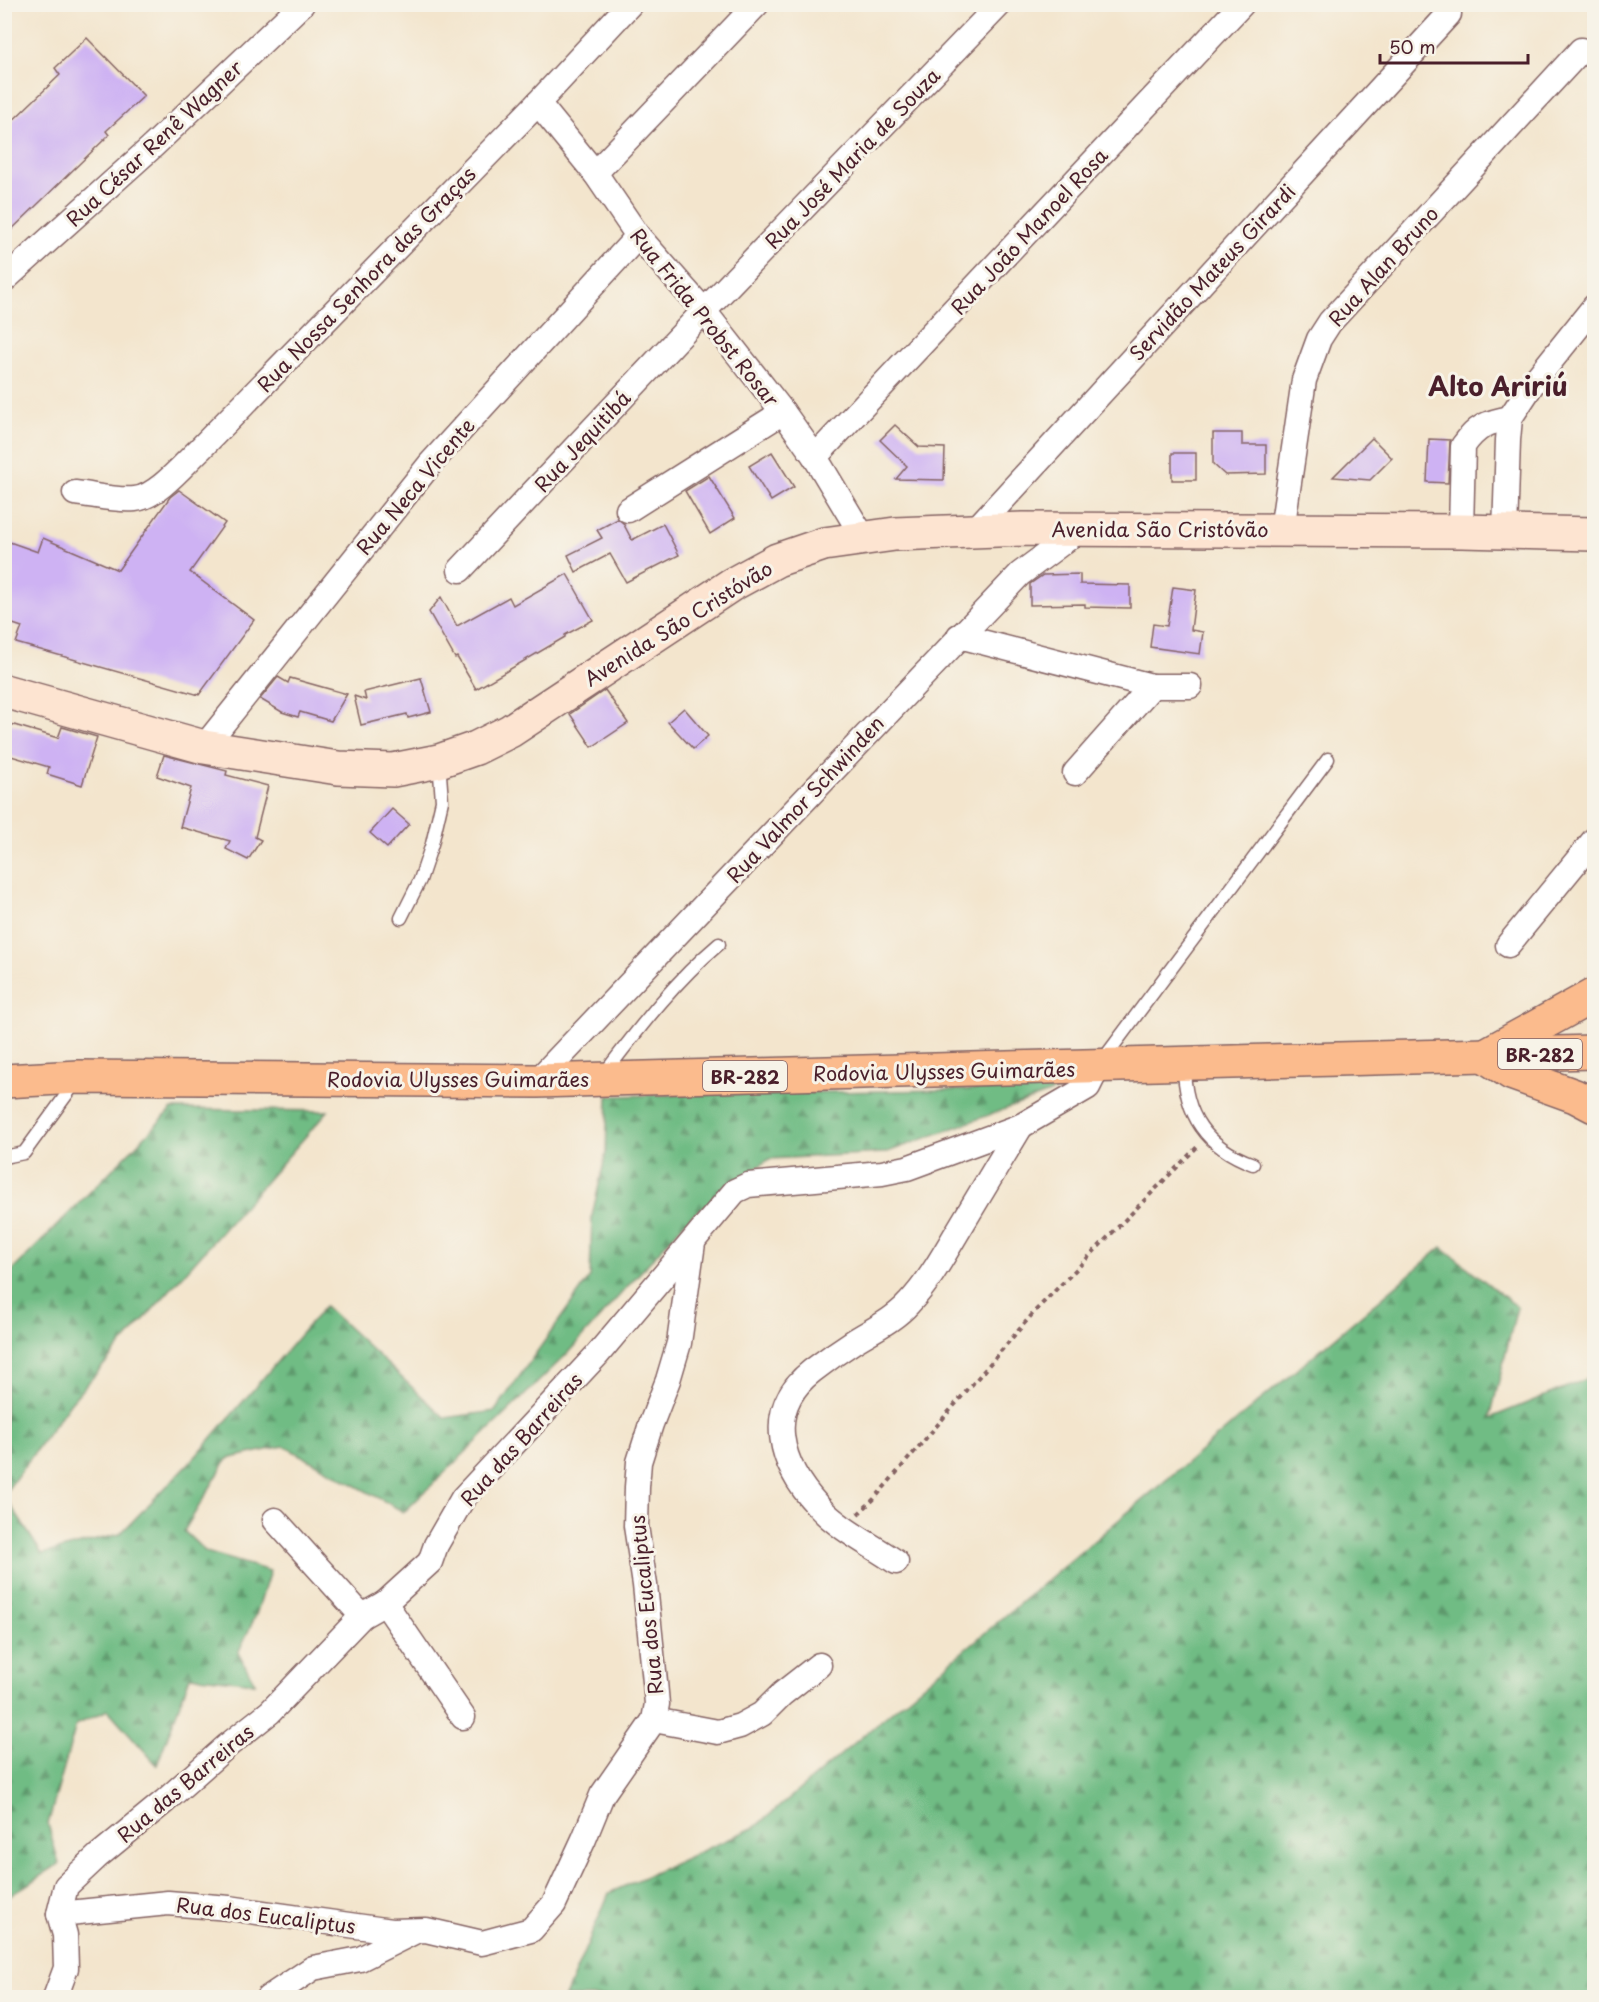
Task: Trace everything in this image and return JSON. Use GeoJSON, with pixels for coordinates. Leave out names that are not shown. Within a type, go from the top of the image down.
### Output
{"type":"FeatureCollection","features":[{"type":"Feature","properties":{"kind":"highway"},"geometry":{"type":"LineString","coordinates":[[1594,995],[1485,1056],[1511,1073],[1575,1096],[1594,1106]]}},
{"type":"Feature","properties":{"kind":"highway","name":"Rodovia Ulysses Guimarães"},"geometry":{"type":"LineString","coordinates":[[4,1081],[78,1077],[600,1080],[1594,1052]]}},
{"type":"Feature","properties":{"kind":"main road","name":"Avenida São Cristóvão"},"geometry":{"type":"LineString","coordinates":[[4,691],[204,747],[338,768],[393,770],[439,761],[476,748],[510,730],[731,585],[777,560],[824,544],[863,537],[975,530],[1082,528],[1594,534]]}},
{"type":"Feature","properties":{"kind":"street","name":"Rua Nossa Senhora das Graças"},"geometry":{"type":"LineString","coordinates":[[75,493],[137,499],[153,493],[200,449],[538,103],[630,4]]}},
{"type":"Feature","properties":{"kind":"street"},"geometry":{"type":"LineString","coordinates":[[595,173],[757,4]]}},
{"type":"Feature","properties":{"kind":"street","name":"Rua José Maria de Souza"},"geometry":{"type":"LineString","coordinates":[[704,311],[1000,4]]}},
{"type":"Feature","properties":{"kind":"street","name":"Rua João Manoel Rosa"},"geometry":{"type":"LineString","coordinates":[[815,457],[1242,4]]}},
{"type":"Feature","properties":{"kind":"street","name":"Rua César Renê Wagner"},"geometry":{"type":"LineString","coordinates":[[4,280],[153,147],[294,7]]}},
{"type":"Feature","properties":{"kind":"street","name":"Servidão Mateus Girardi"},"geometry":{"type":"LineString","coordinates":[[975,530],[1449,14]]}},
{"type":"Feature","properties":{"kind":"street","name":"Rua Alan Bruno"},"geometry":{"type":"LineString","coordinates":[[1282,530],[1304,380],[1319,339],[1330,322],[1581,50]]}},
{"type":"Feature","properties":{"kind":"street","name":"Rua Frida Probst Rosar"},"geometry":{"type":"LineString","coordinates":[[538,103],[595,173],[638,236],[704,311],[783,412],[815,457],[863,537]]}},
{"type":"Feature","properties":{"kind":"street","name":"Rua Neca Vicente"},"geometry":{"type":"LineString","coordinates":[[204,747],[431,463],[638,236]]}},
{"type":"Feature","properties":{"kind":"street"},"geometry":{"type":"LineString","coordinates":[[1505,533],[1510,418],[1533,383],[1594,307]]}},
{"type":"Feature","properties":{"kind":"street","name":"Rua Jequitibá"},"geometry":{"type":"LineString","coordinates":[[460,570],[704,311]]}},
{"type":"Feature","properties":{"kind":"street"},"geometry":{"type":"LineString","coordinates":[[628,510],[783,412]]}},
{"type":"Feature","properties":{"kind":"street"},"geometry":{"type":"LineString","coordinates":[[1461,531],[1463,446],[1471,435],[1488,422],[1510,418]]}},
{"type":"Feature","properties":{"kind":"street","name":"Rua Valmor Schwinden"},"geometry":{"type":"LineString","coordinates":[[537,1081],[1020,574],[1082,528]]}},
{"type":"Feature","properties":{"kind":"street"},"geometry":{"type":"LineString","coordinates":[[959,636],[1152,686],[1190,686]]}},
{"type":"Feature","properties":{"kind":"street"},"geometry":{"type":"LineString","coordinates":[[1075,773],[1152,686]]}},
{"type":"Feature","properties":{"kind":"street"},"geometry":{"type":"LineString","coordinates":[[1508,945],[1594,840]]}},
{"type":"Feature","properties":{"kind":"street","name":"Rua das Barreiras"},"geometry":{"type":"LineString","coordinates":[[55,1998],[66,1968],[65,1935],[59,1914],[66,1886],[98,1856],[270,1712],[362,1616],[385,1603],[430,1562],[436,1545],[463,1498],[597,1355],[735,1191],[748,1185],[882,1173],[908,1168],[1021,1125],[1088,1087],[1098,1067]]}},
{"type":"Feature","properties":{"kind":"street"},"geometry":{"type":"LineString","coordinates":[[896,1562],[844,1528],[818,1506],[799,1483],[786,1458],[781,1429],[783,1411],[794,1390],[810,1372],[853,1342],[880,1327],[909,1304],[936,1268],[1021,1125]]}},
{"type":"Feature","properties":{"kind":"street","name":"Rua dos Eucaliptus"},"geometry":{"type":"LineString","coordinates":[[59,1914],[168,1903],[229,1908],[392,1931],[426,1930],[482,1943],[531,1930],[554,1904],[602,1795],[654,1720],[657,1704],[655,1682],[645,1585],[636,1526],[639,1462],[679,1343],[693,1243]]}},
{"type":"Feature","properties":{"kind":"street"},"geometry":{"type":"LineString","coordinates":[[275,1520],[362,1616]]}},
{"type":"Feature","properties":{"kind":"street"},"geometry":{"type":"LineString","coordinates":[[385,1603],[463,1717]]}},
{"type":"Feature","properties":{"kind":"street"},"geometry":{"type":"LineString","coordinates":[[654,1720],[718,1732],[740,1726],[762,1714],[782,1694],[819,1665]]}},
{"type":"Feature","properties":{"kind":"street"},"geometry":{"type":"LineString","coordinates":[[268,1998],[313,1968],[360,1959],[419,1930]]}},
{"type":"Feature","properties":{"kind":"lane"},"geometry":{"type":"LineString","coordinates":[[1098,1067],[1328,759]]}},
{"type":"Feature","properties":{"kind":"lane"},"geometry":{"type":"LineString","coordinates":[[401,918],[420,880],[432,844],[442,801],[439,761]]}},
{"type":"Feature","properties":{"kind":"lane"},"geometry":{"type":"LineString","coordinates":[[600,1080],[655,1007],[692,967],[719,944]]}},
{"type":"Feature","properties":{"kind":"lane"},"geometry":{"type":"LineString","coordinates":[[1184,1064],[1184,1086],[1194,1117],[1208,1136],[1225,1151],[1253,1164]]}},
{"type":"Feature","properties":{"kind":"lane"},"geometry":{"type":"LineString","coordinates":[[4,1157],[24,1153],[78,1077]]}},
{"type":"Feature","properties":{"kind":"path"},"geometry":{"type":"LineString","coordinates":[[844,1528],[874,1499],[1036,1310],[1208,1136]]}},
{"type":"Feature","properties":{"kind":"green space"},"geometry":{"type":"Polygon","coordinates":[[[1063,1088],[885,1153],[769,1159],[690,1217],[566,1355],[404,1512],[284,1446],[227,1459],[184,1531],[206,1552],[270,1571],[256,1615],[238,1653],[255,1683],[190,1676],[157,1765],[108,1710],[76,1725],[48,1824],[59,1864],[5,1899],[4,1495],[42,1554],[120,1534],[197,1455],[325,1306],[445,1418],[495,1411],[590,1277],[592,1216],[606,1153],[608,1096],[1063,1088]]]}},
{"type":"Feature","properties":{"kind":"green space"},"geometry":{"type":"Polygon","coordinates":[[[172,1109],[328,1111],[71,1402],[5,1493],[5,1278],[172,1109]]]}},
{"type":"Feature","properties":{"kind":"green space"},"geometry":{"type":"Polygon","coordinates":[[[1442,1247],[1517,1307],[1490,1418],[1594,1376],[1594,1997],[565,1997],[609,1893],[755,1827],[1442,1247]]]}},
{"type":"Feature","properties":{"kind":"building"},"geometry":{"type":"Polygon","coordinates":[[[87,38],[144,96],[106,131],[109,135],[4,237],[4,129],[60,75],[55,68],[87,38]]]}},
{"type":"Feature","properties":{"kind":"building"},"geometry":{"type":"Polygon","coordinates":[[[895,425],[919,447],[945,448],[944,480],[896,479],[907,466],[880,440],[895,425]]]}},
{"type":"Feature","properties":{"kind":"building"},"geometry":{"type":"Polygon","coordinates":[[[1213,433],[1242,433],[1242,445],[1266,445],[1266,474],[1225,475],[1213,464],[1213,433]]]}},
{"type":"Feature","properties":{"kind":"building"},"geometry":{"type":"Polygon","coordinates":[[[1372,438],[1392,458],[1370,480],[1333,477],[1372,438]]]}},
{"type":"Feature","properties":{"kind":"building"},"geometry":{"type":"Polygon","coordinates":[[[1429,439],[1450,440],[1448,483],[1427,482],[1429,439]]]}},
{"type":"Feature","properties":{"kind":"building"},"geometry":{"type":"Polygon","coordinates":[[[772,452],[794,487],[771,501],[749,466],[772,452]]]}},
{"type":"Feature","properties":{"kind":"building"},"geometry":{"type":"Polygon","coordinates":[[[1172,453],[1196,453],[1196,480],[1172,480],[1172,453]]]}},
{"type":"Feature","properties":{"kind":"building"},"geometry":{"type":"Polygon","coordinates":[[[709,476],[735,518],[710,534],[685,491],[709,476]]]}},
{"type":"Feature","properties":{"kind":"building"},"geometry":{"type":"Polygon","coordinates":[[[179,490],[225,523],[190,572],[254,620],[199,695],[16,643],[22,627],[4,621],[4,540],[38,552],[43,538],[118,570],[170,497],[179,490]]]}},
{"type":"Feature","properties":{"kind":"building"},"geometry":{"type":"Polygon","coordinates":[[[618,519],[623,523],[632,540],[663,524],[679,555],[626,582],[610,554],[576,572],[568,555],[602,538],[597,530],[618,519]]]}},
{"type":"Feature","properties":{"kind":"building"},"geometry":{"type":"Polygon","coordinates":[[[567,574],[593,620],[476,689],[429,612],[441,597],[457,626],[509,597],[513,605],[567,574]]]}},
{"type":"Feature","properties":{"kind":"building"},"geometry":{"type":"Polygon","coordinates":[[[1080,574],[1080,584],[1130,585],[1130,608],[1085,607],[1085,604],[1030,605],[1030,584],[1043,575],[1080,574]]]}},
{"type":"Feature","properties":{"kind":"building"},"geometry":{"type":"Polygon","coordinates":[[[1173,587],[1196,590],[1191,630],[1203,632],[1200,654],[1150,647],[1153,624],[1167,626],[1173,587]]]}},
{"type":"Feature","properties":{"kind":"building"},"geometry":{"type":"Polygon","coordinates":[[[278,677],[288,683],[290,678],[347,694],[331,721],[300,712],[298,717],[282,712],[260,699],[278,677]]]}},
{"type":"Feature","properties":{"kind":"building"},"geometry":{"type":"Polygon","coordinates":[[[421,678],[431,712],[408,718],[407,714],[361,725],[354,696],[366,700],[364,692],[421,678]]]}},
{"type":"Feature","properties":{"kind":"building"},"geometry":{"type":"Polygon","coordinates":[[[605,690],[628,723],[592,747],[570,714],[605,690]]]}},
{"type":"Feature","properties":{"kind":"building"},"geometry":{"type":"Polygon","coordinates":[[[684,708],[708,736],[693,749],[668,722],[684,708]]]}},
{"type":"Feature","properties":{"kind":"building"},"geometry":{"type":"Polygon","coordinates":[[[4,722],[58,738],[62,727],[97,737],[82,785],[47,774],[49,767],[4,754],[4,722]]]}},
{"type":"Feature","properties":{"kind":"building"},"geometry":{"type":"Polygon","coordinates":[[[164,755],[227,771],[226,775],[268,786],[255,837],[261,840],[248,860],[226,849],[230,841],[180,827],[191,788],[157,776],[164,755]]]}},
{"type":"Feature","properties":{"kind":"building"},"geometry":{"type":"Polygon","coordinates":[[[392,809],[409,824],[387,848],[370,833],[392,809]]]}},
{"type":"Feature","properties":{"kind":"district","name":"Alto Aririú"},"geometry":{"type":"Point","coordinates":[1498,385]}}]}
